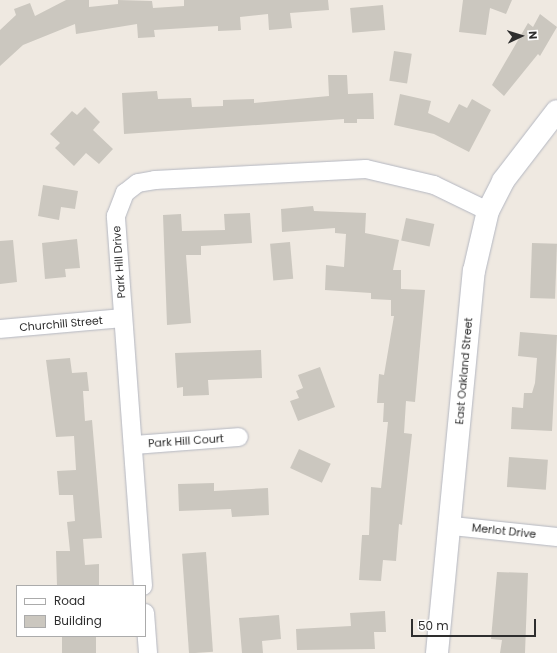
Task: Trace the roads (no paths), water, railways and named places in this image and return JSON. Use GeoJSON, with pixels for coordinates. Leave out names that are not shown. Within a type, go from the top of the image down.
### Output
{"type":"FeatureCollection","features":[{"type":"Feature","properties":{"kind":"street","name":"East Oakland Street"},"geometry":{"type":"LineString","coordinates":[[438,653],[452,526],[465,342],[474,271],[488,211],[503,181],[557,111]]}},
{"type":"Feature","properties":{"kind":"street","name":"Park Hill Drive"},"geometry":{"type":"LineString","coordinates":[[143,585],[122,318],[116,216],[125,194],[138,183],[338,167],[366,169],[434,185],[488,211]]}},
{"type":"Feature","properties":{"kind":"street","name":"Churchill Street"},"geometry":{"type":"LineString","coordinates":[[0,329],[122,318]]}},
{"type":"Feature","properties":{"kind":"street","name":"Park Hill Court"},"geometry":{"type":"LineString","coordinates":[[133,445],[239,437]]}},
{"type":"Feature","properties":{"kind":"street","name":"Merlot Drive"},"geometry":{"type":"LineString","coordinates":[[452,526],[557,537]]}},
{"type":"Feature","properties":{"kind":"street"},"geometry":{"type":"LineString","coordinates":[[146,626],[148,653]]}}]}
